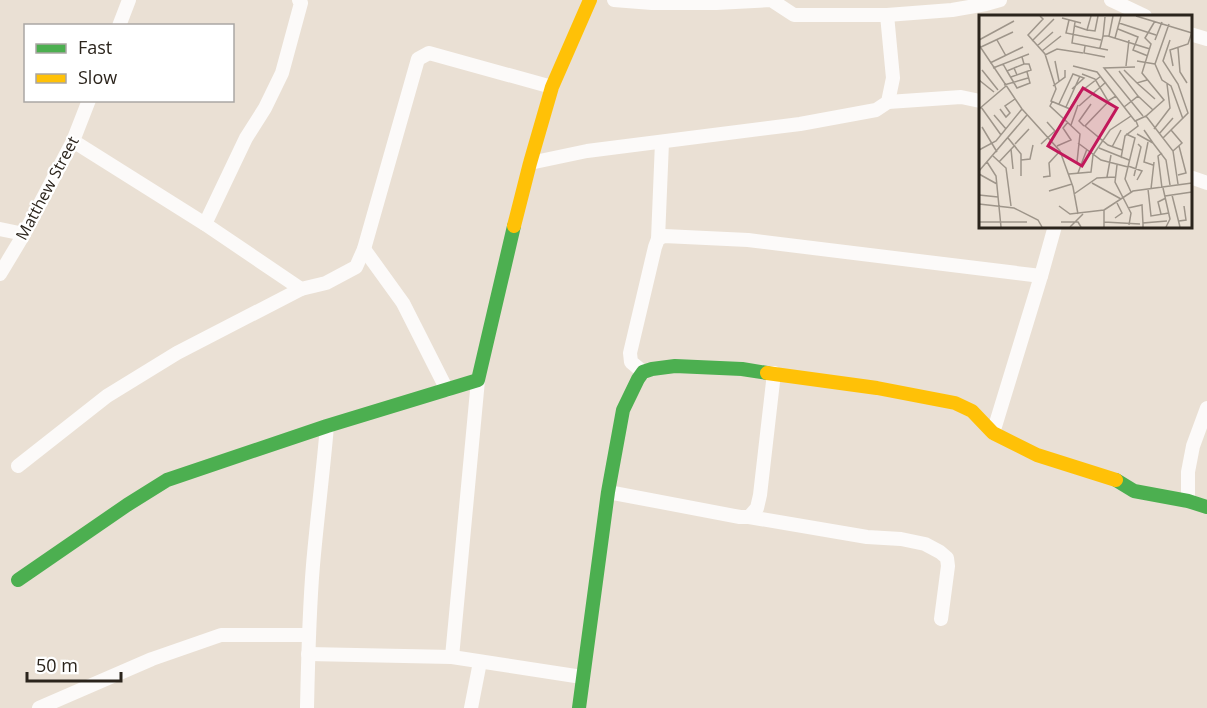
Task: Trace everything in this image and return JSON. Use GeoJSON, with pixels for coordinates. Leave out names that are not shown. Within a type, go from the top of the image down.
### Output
{"type":"FeatureCollection","features":[{"type":"Feature","properties":{"kind":"street"},"geometry":{"type":"LineString","coordinates":[[120,24],[129,0]]}},
{"type":"Feature","properties":{"kind":"street"},"geometry":{"type":"LineString","coordinates":[[205,224],[246,138],[265,108],[282,73],[301,3],[299,0]]}},
{"type":"Feature","properties":{"kind":"street"},"geometry":{"type":"LineString","coordinates":[[452,657],[478,380],[530,163],[552,87],[590,0]]}},
{"type":"Feature","properties":{"kind":"street"},"geometry":{"type":"LineString","coordinates":[[614,0],[652,3],[771,0],[794,15],[887,15],[952,10],[1000,0]]}},
{"type":"Feature","properties":{"kind":"street"},"geometry":{"type":"LineString","coordinates":[[1111,0],[1144,15]]}},
{"type":"Feature","properties":{"kind":"street"},"geometry":{"type":"LineString","coordinates":[[887,15],[892,78],[888,102]]}},
{"type":"Feature","properties":{"kind":"street"},"geometry":{"type":"LineString","coordinates":[[1192,34],[1207,39]]}},
{"type":"Feature","properties":{"kind":"street"},"geometry":{"type":"LineString","coordinates":[[18,466],[107,396],[177,353],[301,289],[326,283],[356,267],[364,249],[418,59],[429,53],[552,87]]}},
{"type":"Feature","properties":{"kind":"street"},"geometry":{"type":"LineString","coordinates":[[530,163],[587,151],[800,124],[876,111],[888,102],[961,97],[979,101]]}},
{"type":"Feature","properties":{"kind":"street","name":"Matthew Street"},"geometry":{"type":"LineString","coordinates":[[0,274],[73,141],[88,102]]}},
{"type":"Feature","properties":{"kind":"street"},"geometry":{"type":"LineString","coordinates":[[73,141],[205,224],[301,289]]}},
{"type":"Feature","properties":{"kind":"street"},"geometry":{"type":"LineString","coordinates":[[643,372],[631,362],[630,353],[658,238],[662,142]]}},
{"type":"Feature","properties":{"kind":"street"},"geometry":{"type":"LineString","coordinates":[[1192,177],[1207,183]]}},
{"type":"Feature","properties":{"kind":"street"},"geometry":{"type":"LineString","coordinates":[[993,433],[1054,228]]}},
{"type":"Feature","properties":{"kind":"street"},"geometry":{"type":"LineString","coordinates":[[0,229],[24,234]]}},
{"type":"Feature","properties":{"kind":"street"},"geometry":{"type":"LineString","coordinates":[[658,238],[664,236],[747,240],[1041,276]]}},
{"type":"Feature","properties":{"kind":"street"},"geometry":{"type":"LineString","coordinates":[[364,249],[404,303],[447,390]]}},
{"type":"Feature","properties":{"kind":"street"},"geometry":{"type":"LineString","coordinates":[[579,708],[608,492],[623,410],[638,379],[643,372],[652,369],[675,366],[742,369],[877,388],[955,403],[972,411],[993,433],[1037,455],[1117,480],[1134,491],[1207,507]]}},
{"type":"Feature","properties":{"kind":"street"},"geometry":{"type":"LineString","coordinates":[[749,517],[757,508],[760,495],[774,373]]}},
{"type":"Feature","properties":{"kind":"street"},"geometry":{"type":"LineString","coordinates":[[18,580],[167,480],[327,426],[478,380]]}},
{"type":"Feature","properties":{"kind":"street"},"geometry":{"type":"LineString","coordinates":[[1188,501],[1188,472],[1193,446],[1207,408]]}},
{"type":"Feature","properties":{"kind":"street"},"geometry":{"type":"LineString","coordinates":[[307,708],[314,564],[327,426]]}},
{"type":"Feature","properties":{"kind":"street"},"geometry":{"type":"LineString","coordinates":[[608,492],[740,517],[925,544],[947,558],[941,619]]}},
{"type":"Feature","properties":{"kind":"street"},"geometry":{"type":"LineString","coordinates":[[39,708],[152,659],[221,635],[309,635]]}},
{"type":"Feature","properties":{"kind":"street"},"geometry":{"type":"LineString","coordinates":[[308,654],[452,657],[582,677]]}},
{"type":"Feature","properties":{"kind":"street"},"geometry":{"type":"LineString","coordinates":[[471,708],[480,662]]}},
{"type":"Feature","properties":{"kind":"traffic: fast"},"geometry":{"type":"LineString","coordinates":[[18,580],[167,480],[327,426],[478,380],[514,226]]}},
{"type":"Feature","properties":{"kind":"traffic: fast"},"geometry":{"type":"LineString","coordinates":[[579,708],[608,492],[623,410],[638,379],[643,372],[675,366],[742,369],[767,373]]}},
{"type":"Feature","properties":{"kind":"traffic: fast"},"geometry":{"type":"LineString","coordinates":[[1116,480],[1134,491],[1207,507]]}},
{"type":"Feature","properties":{"kind":"traffic: slow"},"geometry":{"type":"LineString","coordinates":[[514,226],[552,87],[590,0]]}},
{"type":"Feature","properties":{"kind":"traffic: slow"},"geometry":{"type":"LineString","coordinates":[[767,373],[877,388],[955,403],[972,411],[993,433],[1037,455],[1116,480]]}}]}
